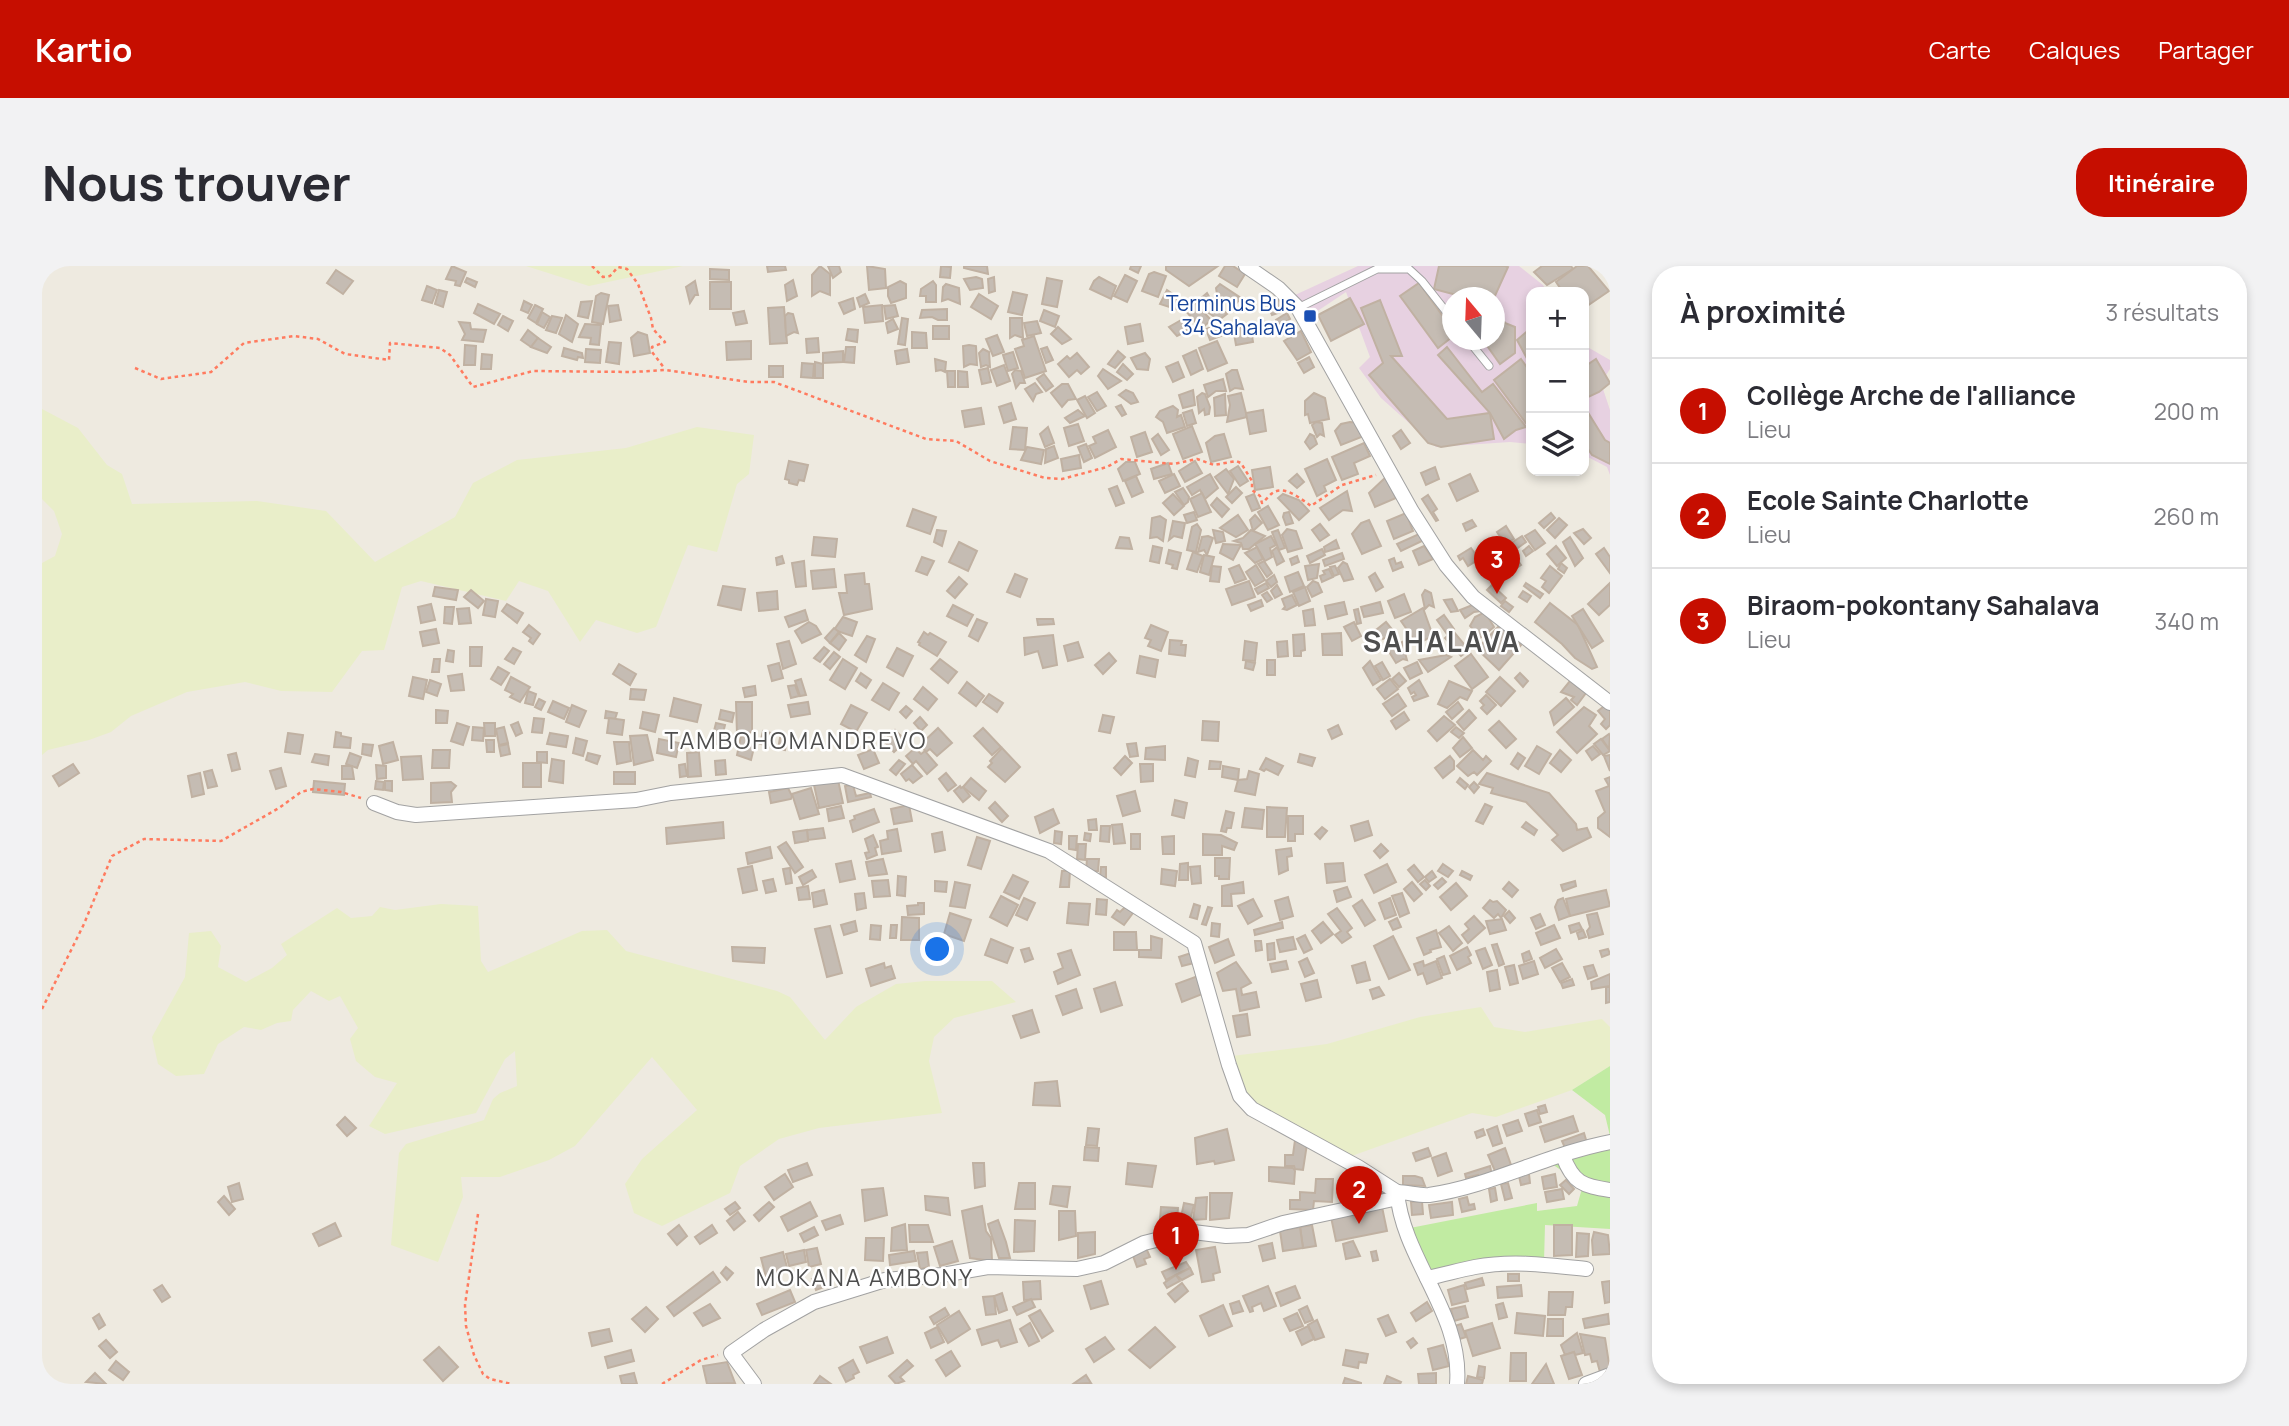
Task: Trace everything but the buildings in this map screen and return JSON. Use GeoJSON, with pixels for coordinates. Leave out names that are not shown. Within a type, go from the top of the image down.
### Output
{"type":"FeatureCollection","features":[{"type":"Feature","properties":{"kind":"street"},"geometry":{"type":"LineString","coordinates":[[1246,266],[1278,288],[1298,308],[1446,565],[1473,597],[1610,703]]}},
{"type":"Feature","properties":{"kind":"street"},"geometry":{"type":"LineString","coordinates":[[374,803],[397,812],[416,815],[636,800],[671,793],[842,775],[1049,851],[1195,943],[1236,1086],[1240,1096],[1252,1109],[1358,1167],[1397,1195],[1404,1230],[1452,1335],[1458,1358],[1457,1384]]}},
{"type":"Feature","properties":{"kind":"street"},"geometry":{"type":"LineString","coordinates":[[754,1384],[732,1353],[764,1330],[814,1302],[885,1280],[942,1275],[988,1267],[1077,1269],[1104,1263],[1144,1243],[1168,1237],[1193,1232],[1226,1236],[1248,1235],[1283,1223],[1410,1191],[1425,1196],[1467,1187],[1610,1142]]}},
{"type":"Feature","properties":{"kind":"street"},"geometry":{"type":"LineString","coordinates":[[1563,1156],[1570,1175],[1588,1187],[1610,1190]]}},
{"type":"Feature","properties":{"kind":"street"},"geometry":{"type":"LineString","coordinates":[[1427,1278],[1477,1266],[1511,1263],[1586,1269]]}},
{"type":"Feature","properties":{"kind":"street"},"geometry":{"type":"LineString","coordinates":[[1586,1384],[1610,1375]]}},
{"type":"Feature","properties":{"kind":"lane"},"geometry":{"type":"LineString","coordinates":[[1298,308],[1377,269],[1409,269],[1442,307]]}},
{"type":"Feature","properties":{"kind":"lane"},"geometry":{"type":"LineString","coordinates":[[1476,350],[1489,366]]}},
{"type":"Feature","properties":{"kind":"path"},"geometry":{"type":"LineString","coordinates":[[592,266],[603,277],[610,276],[618,267],[627,269],[638,284],[653,329],[665,342],[652,347],[652,352],[665,370]]}},
{"type":"Feature","properties":{"kind":"path"},"geometry":{"type":"LineString","coordinates":[[135,368],[160,379],[211,372],[244,343],[294,336],[318,339],[345,354],[389,360],[390,343],[440,348],[450,355],[473,387],[533,371],[665,370],[749,382],[774,382],[926,439],[956,441],[990,461],[1045,478],[1062,479],[1107,467],[1121,459],[1174,464],[1197,459],[1214,465],[1236,461],[1241,463],[1251,481],[1252,490],[1262,503],[1271,492],[1284,489],[1311,506],[1342,485],[1389,470]]}},
{"type":"Feature","properties":{"kind":"path"},"geometry":{"type":"LineString","coordinates":[[42,1009],[84,924],[112,856],[144,839],[221,841],[279,808],[300,792],[313,789],[341,792],[374,803]]}},
{"type":"Feature","properties":{"kind":"path"},"geometry":{"type":"LineString","coordinates":[[478,1214],[464,1305],[466,1326],[474,1355],[484,1374],[490,1379],[512,1384]]}},
{"type":"Feature","properties":{"kind":"path"},"geometry":{"type":"LineString","coordinates":[[662,1384],[701,1360],[732,1353]]}},
{"type":"Feature","properties":{"kind":"shaded area"},"geometry":{"type":"Polygon","coordinates":[[[1358,266],[1519,266],[1544,287],[1526,287],[1526,444],[1510,442],[1436,447],[1381,398],[1359,368],[1370,357],[1346,292],[1310,316],[1298,308],[1295,295],[1358,266]]]}},
{"type":"Feature","properties":{"kind":"shaded area"},"geometry":{"type":"Polygon","coordinates":[[[1589,348],[1610,360],[1610,369],[1601,383],[1610,410],[1610,475],[1607,467],[1589,458],[1589,348]]]}},
{"type":"Feature","properties":{"kind":"green space"},"geometry":{"type":"Polygon","coordinates":[[[526,266],[683,266],[589,286],[526,266]]]}},
{"type":"Feature","properties":{"kind":"green space"},"geometry":{"type":"Polygon","coordinates":[[[42,409],[78,428],[107,465],[122,474],[132,504],[257,501],[326,511],[375,562],[455,517],[473,483],[517,460],[626,448],[697,427],[754,435],[749,474],[737,484],[717,552],[688,545],[656,627],[637,633],[596,620],[580,642],[548,591],[519,581],[506,601],[421,581],[402,587],[384,650],[362,651],[332,692],[281,691],[245,682],[187,692],[131,716],[111,732],[48,750],[42,755],[42,563],[55,556],[62,534],[54,511],[42,499],[42,409]]]}},
{"type":"Feature","properties":{"kind":"green space"},"geometry":{"type":"Polygon","coordinates":[[[441,904],[478,906],[481,961],[488,972],[582,931],[607,930],[626,951],[777,991],[790,997],[825,1040],[856,1007],[896,984],[992,981],[1016,1002],[954,1018],[934,1037],[929,1061],[942,1113],[819,1128],[779,1139],[740,1166],[730,1193],[662,1226],[634,1213],[625,1184],[642,1159],[697,1110],[652,1057],[575,1146],[549,1160],[500,1177],[461,1177],[463,1197],[438,1262],[391,1245],[399,1153],[406,1144],[484,1120],[493,1099],[517,1086],[515,1051],[505,1059],[476,1113],[385,1134],[369,1126],[397,1083],[375,1077],[356,1061],[350,1039],[358,1028],[340,996],[329,1001],[311,991],[293,1010],[291,1021],[277,1023],[261,1030],[244,1027],[218,1044],[204,1074],[176,1076],[158,1064],[152,1037],[185,977],[189,933],[211,931],[221,946],[218,967],[246,982],[272,968],[287,955],[281,944],[337,908],[351,918],[372,916],[380,907],[395,910],[441,904]]]}},
{"type":"Feature","properties":{"kind":"green space"},"geometry":{"type":"Polygon","coordinates":[[[1481,1007],[1494,1027],[1525,1032],[1602,1019],[1610,1027],[1610,1066],[1572,1090],[1496,1117],[1472,1113],[1346,1158],[1254,1107],[1243,1094],[1232,1056],[1327,1044],[1420,1017],[1481,1007]]]}},
{"type":"Feature","properties":{"kind":"green space"},"geometry":{"type":"Polygon","coordinates":[[[1610,1066],[1610,1136],[1605,1115],[1572,1090],[1610,1066]]]}},
{"type":"Feature","properties":{"kind":"green space"},"geometry":{"type":"Polygon","coordinates":[[[1610,1144],[1610,1229],[1545,1225],[1544,1262],[1428,1276],[1405,1229],[1537,1203],[1537,1211],[1577,1206],[1583,1185],[1549,1162],[1610,1144]]]}},
{"type":"Feature","properties":{"kind":"place","name":"Terminus Bus 34 Sahalava"},"geometry":{"type":"Point","coordinates":[1310,316]}},
{"type":"Feature","properties":{"kind":"place","name":"Biraom-pokontany Sahalava"},"geometry":{"type":"Point","coordinates":[1497,594]}},
{"type":"Feature","properties":{"kind":"place","name":"Ecole Sainte Charlotte"},"geometry":{"type":"Point","coordinates":[1359,1224]}},
{"type":"Feature","properties":{"kind":"place","name":"Collège Arche de l'alliance"},"geometry":{"type":"Point","coordinates":[1176,1270]}},
{"type":"Feature","properties":{"kind":"district","name":"SAHALAVA"},"geometry":{"type":"Point","coordinates":[1442,642]}},
{"type":"Feature","properties":{"kind":"district","name":"TAMBOHOMANDREVO"},"geometry":{"type":"Point","coordinates":[796,741]}},
{"type":"Feature","properties":{"kind":"district","name":"MOKANA AMBONY"},"geometry":{"type":"Point","coordinates":[865,1278]}}]}
